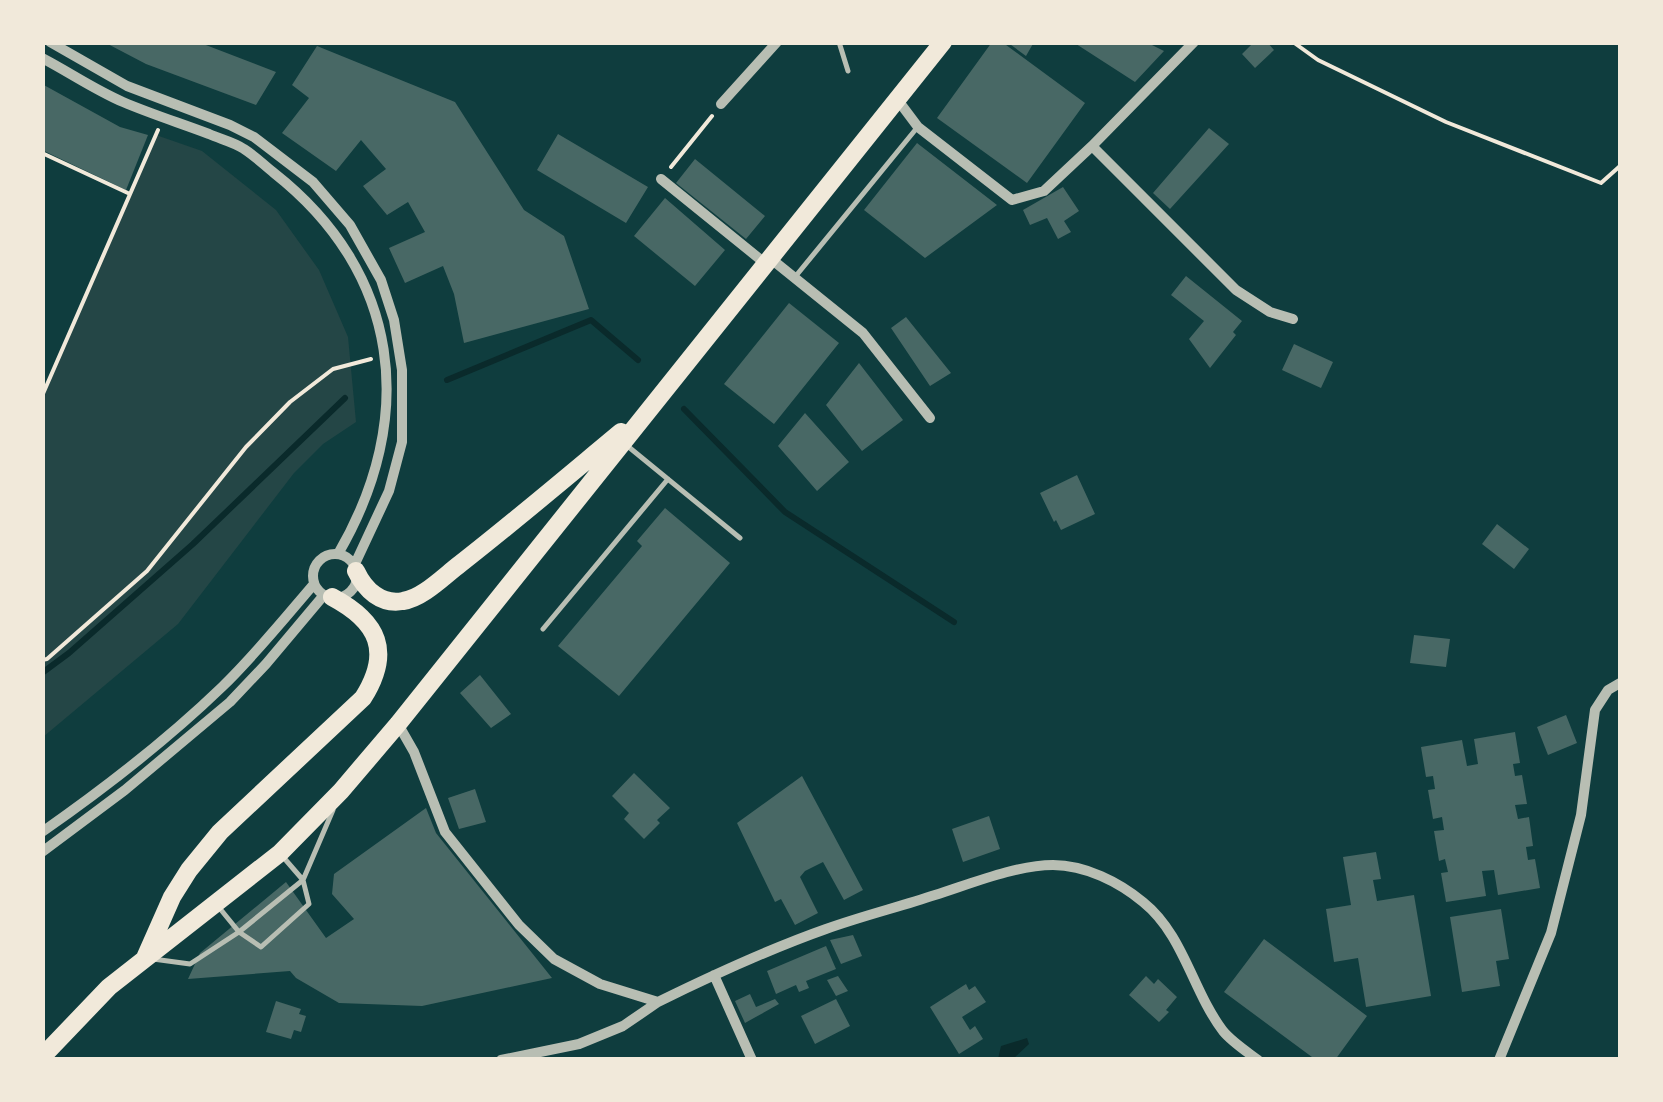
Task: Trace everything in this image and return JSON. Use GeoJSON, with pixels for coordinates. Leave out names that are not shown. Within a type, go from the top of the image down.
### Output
{"type":"FeatureCollection","features":[{"type":"Feature","properties":{"kind":"highway"},"geometry":{"type":"LineString","coordinates":[[42,1056],[109,987],[280,852],[341,791],[942,42]]}},
{"type":"Feature","properties":{"kind":"highway"},"geometry":{"type":"LineString","coordinates":[[355,569],[362,583],[386,602],[406,601],[519,518],[652,406]]}},
{"type":"Feature","properties":{"kind":"highway"},"geometry":{"type":"LineString","coordinates":[[145,958],[172,896],[220,832],[363,698],[372,685],[379,660],[371,628],[354,609],[328,596]]}},
{"type":"Feature","properties":{"kind":"street"},"geometry":{"type":"LineString","coordinates":[[50,42],[128,86],[254,137],[313,182],[350,225],[381,280],[394,320],[402,370],[402,442],[390,491],[355,569],[355,584],[340,597],[328,596],[314,584],[313,573],[319,560],[332,554],[346,557],[355,569]]}},
{"type":"Feature","properties":{"kind":"street"},"geometry":{"type":"LineString","coordinates":[[722,104],[777,42]]}},
{"type":"Feature","properties":{"kind":"street"},"geometry":{"type":"LineString","coordinates":[[897,99],[918,126],[1012,200],[1044,191],[1194,42]]}},
{"type":"Feature","properties":{"kind":"street"},"geometry":{"type":"LineString","coordinates":[[42,58],[120,101],[242,148],[302,195],[338,237],[368,290],[381,328],[387,376],[382,445],[372,488],[338,554]]}},
{"type":"Feature","properties":{"kind":"street"},"geometry":{"type":"LineString","coordinates":[[1092,146],[1236,290],[1270,312],[1293,319]]}},
{"type":"Feature","properties":{"kind":"street"},"geometry":{"type":"LineString","coordinates":[[661,179],[768,261],[795,277],[863,333],[930,418]]}},
{"type":"Feature","properties":{"kind":"street"},"geometry":{"type":"LineString","coordinates":[[42,832],[119,776],[221,688],[314,584]]}},
{"type":"Feature","properties":{"kind":"street"},"geometry":{"type":"LineString","coordinates":[[42,852],[125,790],[230,702],[328,596]]}},
{"type":"Feature","properties":{"kind":"street"},"geometry":{"type":"LineString","coordinates":[[1499,1060],[1551,934],[1581,814],[1595,710],[1608,690],[1620,682]]}},
{"type":"Feature","properties":{"kind":"street"},"geometry":{"type":"LineString","coordinates":[[398,724],[414,752],[445,832],[519,925],[554,959],[600,984],[658,1002]]}},
{"type":"Feature","properties":{"kind":"street"},"geometry":{"type":"LineString","coordinates":[[500,1060],[580,1044],[623,1026],[658,1002],[714,975],[826,928],[980,881],[1051,864],[1097,874],[1145,903],[1166,924],[1206,1005],[1226,1034],[1258,1060]]}},
{"type":"Feature","properties":{"kind":"street"},"geometry":{"type":"LineString","coordinates":[[714,975],[752,1060]]}},
{"type":"Feature","properties":{"kind":"lane"},"geometry":{"type":"LineString","coordinates":[[839,42],[848,72]]}},
{"type":"Feature","properties":{"kind":"lane"},"geometry":{"type":"LineString","coordinates":[[795,277],[918,126]]}},
{"type":"Feature","properties":{"kind":"lane"},"geometry":{"type":"LineString","coordinates":[[623,442],[740,538]]}},
{"type":"Feature","properties":{"kind":"lane"},"geometry":{"type":"LineString","coordinates":[[543,628],[668,479]]}},
{"type":"Feature","properties":{"kind":"lane"},"geometry":{"type":"LineString","coordinates":[[145,958],[190,964],[239,932],[303,880],[341,791]]}},
{"type":"Feature","properties":{"kind":"lane"},"geometry":{"type":"LineString","coordinates":[[216,903],[239,932],[261,947],[309,904],[303,880],[280,852]]}},
{"type":"Feature","properties":{"kind":"path"},"geometry":{"type":"LineString","coordinates":[[1293,42],[1318,60],[1446,122],[1601,183],[1620,166]]}},
{"type":"Feature","properties":{"kind":"path"},"geometry":{"type":"LineString","coordinates":[[661,179],[722,104]]}},
{"type":"Feature","properties":{"kind":"path"},"geometry":{"type":"LineString","coordinates":[[42,396],[164,117]]}},
{"type":"Feature","properties":{"kind":"path"},"geometry":{"type":"LineString","coordinates":[[42,153],[130,194]]}},
{"type":"Feature","properties":{"kind":"path"},"geometry":{"type":"LineString","coordinates":[[42,660],[147,571],[246,446],[290,402],[333,370],[384,355]]}},
{"type":"Feature","properties":{"kind":"shaded area"},"geometry":{"type":"Polygon","coordinates":[[[156,135],[202,151],[276,210],[319,270],[348,337],[356,422],[323,444],[294,473],[178,624],[43,737],[43,396],[156,135]]]}},
{"type":"Feature","properties":{"kind":"shaded area"},"geometry":{"type":"Polygon","coordinates":[[[1027,1038],[1029,1044],[1013,1059],[998,1059],[1001,1046],[1027,1038]]]}},
{"type":"Feature","properties":{"kind":"building"},"geometry":{"type":"Polygon","coordinates":[[[104,42],[198,42],[276,72],[256,105],[146,64],[104,42]]]}},
{"type":"Feature","properties":{"kind":"building"},"geometry":{"type":"Polygon","coordinates":[[[992,42],[1002,42],[1085,103],[1027,183],[937,118],[992,42]]]}},
{"type":"Feature","properties":{"kind":"building"},"geometry":{"type":"Polygon","coordinates":[[[1007,42],[1034,42],[1026,56],[1007,42]]]}},
{"type":"Feature","properties":{"kind":"building"},"geometry":{"type":"Polygon","coordinates":[[[1073,42],[1146,42],[1164,51],[1135,82],[1073,42]]]}},
{"type":"Feature","properties":{"kind":"building"},"geometry":{"type":"Polygon","coordinates":[[[1254,42],[1267,42],[1274,50],[1255,68],[1242,54],[1254,42]]]}},
{"type":"Feature","properties":{"kind":"building"},"geometry":{"type":"Polygon","coordinates":[[[317,46],[455,102],[524,210],[564,236],[589,309],[464,343],[454,294],[443,266],[405,283],[389,248],[425,232],[408,202],[387,215],[363,186],[386,169],[361,140],[336,171],[282,133],[309,98],[292,85],[317,46]]]}},
{"type":"Feature","properties":{"kind":"building"},"geometry":{"type":"Polygon","coordinates":[[[42,84],[120,127],[148,135],[126,190],[42,150],[42,84]]]}},
{"type":"Feature","properties":{"kind":"building"},"geometry":{"type":"Polygon","coordinates":[[[1209,128],[1229,144],[1170,209],[1153,193],[1209,128]]]}},
{"type":"Feature","properties":{"kind":"building"},"geometry":{"type":"Polygon","coordinates":[[[558,134],[648,187],[626,223],[537,170],[558,134]]]}},
{"type":"Feature","properties":{"kind":"building"},"geometry":{"type":"Polygon","coordinates":[[[917,143],[997,205],[925,258],[864,210],[917,143]]]}},
{"type":"Feature","properties":{"kind":"building"},"geometry":{"type":"Polygon","coordinates":[[[695,159],[765,216],[746,239],[676,183],[695,159]]]}},
{"type":"Feature","properties":{"kind":"building"},"geometry":{"type":"Polygon","coordinates":[[[1063,187],[1079,211],[1064,221],[1071,232],[1058,239],[1047,218],[1030,225],[1023,210],[1063,187]]]}},
{"type":"Feature","properties":{"kind":"building"},"geometry":{"type":"Polygon","coordinates":[[[665,198],[725,250],[695,286],[634,236],[665,198]]]}},
{"type":"Feature","properties":{"kind":"building"},"geometry":{"type":"Polygon","coordinates":[[[1186,276],[1242,321],[1210,368],[1189,339],[1204,321],[1171,295],[1186,276]]]}},
{"type":"Feature","properties":{"kind":"building"},"geometry":{"type":"Polygon","coordinates":[[[789,303],[839,343],[774,424],[724,384],[789,303]]]}},
{"type":"Feature","properties":{"kind":"building"},"geometry":{"type":"Polygon","coordinates":[[[906,317],[951,373],[930,386],[891,328],[906,317]]]}},
{"type":"Feature","properties":{"kind":"building"},"geometry":{"type":"Polygon","coordinates":[[[1294,344],[1333,362],[1321,388],[1282,370],[1294,344]]]}},
{"type":"Feature","properties":{"kind":"building"},"geometry":{"type":"Polygon","coordinates":[[[859,363],[903,420],[862,451],[826,405],[859,363]]]}},
{"type":"Feature","properties":{"kind":"building"},"geometry":{"type":"Polygon","coordinates":[[[805,413],[849,462],[817,491],[778,446],[805,413]]]}},
{"type":"Feature","properties":{"kind":"building"},"geometry":{"type":"Polygon","coordinates":[[[1077,475],[1095,514],[1061,530],[1040,493],[1077,475]]]}},
{"type":"Feature","properties":{"kind":"building"},"geometry":{"type":"Polygon","coordinates":[[[665,508],[730,563],[619,696],[558,646],[642,546],[637,541],[665,508]]]}},
{"type":"Feature","properties":{"kind":"building"},"geometry":{"type":"Polygon","coordinates":[[[1497,524],[1529,549],[1514,569],[1482,544],[1497,524]]]}},
{"type":"Feature","properties":{"kind":"building"},"geometry":{"type":"Polygon","coordinates":[[[1414,635],[1450,639],[1446,667],[1410,663],[1414,635]]]}},
{"type":"Feature","properties":{"kind":"building"},"geometry":{"type":"Polygon","coordinates":[[[480,675],[511,714],[491,728],[460,693],[480,675]]]}},
{"type":"Feature","properties":{"kind":"building"},"geometry":{"type":"Polygon","coordinates":[[[1566,715],[1577,743],[1548,755],[1537,727],[1566,715]]]}},
{"type":"Feature","properties":{"kind":"building"},"geometry":{"type":"Polygon","coordinates":[[[1515,732],[1520,763],[1513,764],[1515,776],[1522,775],[1527,804],[1515,805],[1518,819],[1529,817],[1533,846],[1526,847],[1528,860],[1535,859],[1540,888],[1498,895],[1494,870],[1482,871],[1486,896],[1446,902],[1441,873],[1448,872],[1445,859],[1439,861],[1434,831],[1444,830],[1442,817],[1433,819],[1428,790],[1435,789],[1433,776],[1426,777],[1421,747],[1462,740],[1467,766],[1478,764],[1474,739],[1515,732]]]}},
{"type":"Feature","properties":{"kind":"building"},"geometry":{"type":"Polygon","coordinates":[[[634,773],[670,808],[644,839],[624,819],[629,813],[612,796],[634,773]]]}},
{"type":"Feature","properties":{"kind":"building"},"geometry":{"type":"Polygon","coordinates":[[[802,776],[863,890],[844,900],[823,862],[805,871],[800,877],[818,913],[795,925],[781,899],[775,902],[737,823],[802,776]]]}},
{"type":"Feature","properties":{"kind":"building"},"geometry":{"type":"Polygon","coordinates":[[[475,789],[486,822],[459,829],[448,798],[475,789]]]}},
{"type":"Feature","properties":{"kind":"building"},"geometry":{"type":"Polygon","coordinates":[[[426,808],[436,833],[552,978],[422,1006],[339,1003],[290,971],[188,979],[200,953],[286,882],[326,938],[354,919],[332,894],[334,874],[426,808]]]}},
{"type":"Feature","properties":{"kind":"building"},"geometry":{"type":"Polygon","coordinates":[[[989,816],[1000,849],[963,862],[952,829],[989,816]]]}},
{"type":"Feature","properties":{"kind":"building"},"geometry":{"type":"Polygon","coordinates":[[[1376,852],[1381,879],[1373,880],[1377,901],[1414,895],[1431,996],[1366,1007],[1358,958],[1334,962],[1326,909],[1351,905],[1343,857],[1376,852]]]}},
{"type":"Feature","properties":{"kind":"building"},"geometry":{"type":"Polygon","coordinates":[[[1501,909],[1509,959],[1496,961],[1500,986],[1462,992],[1450,917],[1501,909]]]}},
{"type":"Feature","properties":{"kind":"building"},"geometry":{"type":"Polygon","coordinates":[[[853,935],[862,956],[841,964],[830,940],[853,935]]]}},
{"type":"Feature","properties":{"kind":"building"},"geometry":{"type":"Polygon","coordinates":[[[1264,939],[1367,1016],[1335,1060],[1316,1060],[1224,992],[1264,939]]]}},
{"type":"Feature","properties":{"kind":"building"},"geometry":{"type":"Polygon","coordinates":[[[826,946],[836,969],[806,981],[809,988],[799,992],[796,985],[776,994],[767,971],[826,946]]]}},
{"type":"Feature","properties":{"kind":"building"},"geometry":{"type":"Polygon","coordinates":[[[838,976],[848,991],[836,996],[827,980],[838,976]]]}},
{"type":"Feature","properties":{"kind":"building"},"geometry":{"type":"Polygon","coordinates":[[[1146,976],[1154,984],[1158,979],[1177,997],[1159,1022],[1129,995],[1146,976]]]}},
{"type":"Feature","properties":{"kind":"building"},"geometry":{"type":"Polygon","coordinates":[[[966,984],[969,990],[975,986],[986,1002],[962,1017],[970,1030],[975,1026],[983,1039],[959,1054],[930,1007],[966,984]]]}},
{"type":"Feature","properties":{"kind":"building"},"geometry":{"type":"Polygon","coordinates":[[[750,994],[756,1007],[775,999],[779,1004],[745,1023],[735,1001],[750,994]]]}},
{"type":"Feature","properties":{"kind":"building"},"geometry":{"type":"Polygon","coordinates":[[[836,999],[850,1026],[815,1044],[801,1016],[836,999]]]}},
{"type":"Feature","properties":{"kind":"building"},"geometry":{"type":"Polygon","coordinates":[[[276,1001],[301,1009],[299,1014],[306,1016],[301,1032],[294,1030],[291,1039],[266,1032],[276,1001]]]}},
{"type":"Feature","properties":{"kind":"waterway"},"geometry":{"type":"LineString","coordinates":[[447,380],[591,320],[638,360]]}},
{"type":"Feature","properties":{"kind":"waterway"},"geometry":{"type":"LineString","coordinates":[[42,673],[193,544],[345,398]]}},
{"type":"Feature","properties":{"kind":"waterway"},"geometry":{"type":"LineString","coordinates":[[684,409],[785,512],[954,622]]}}]}
